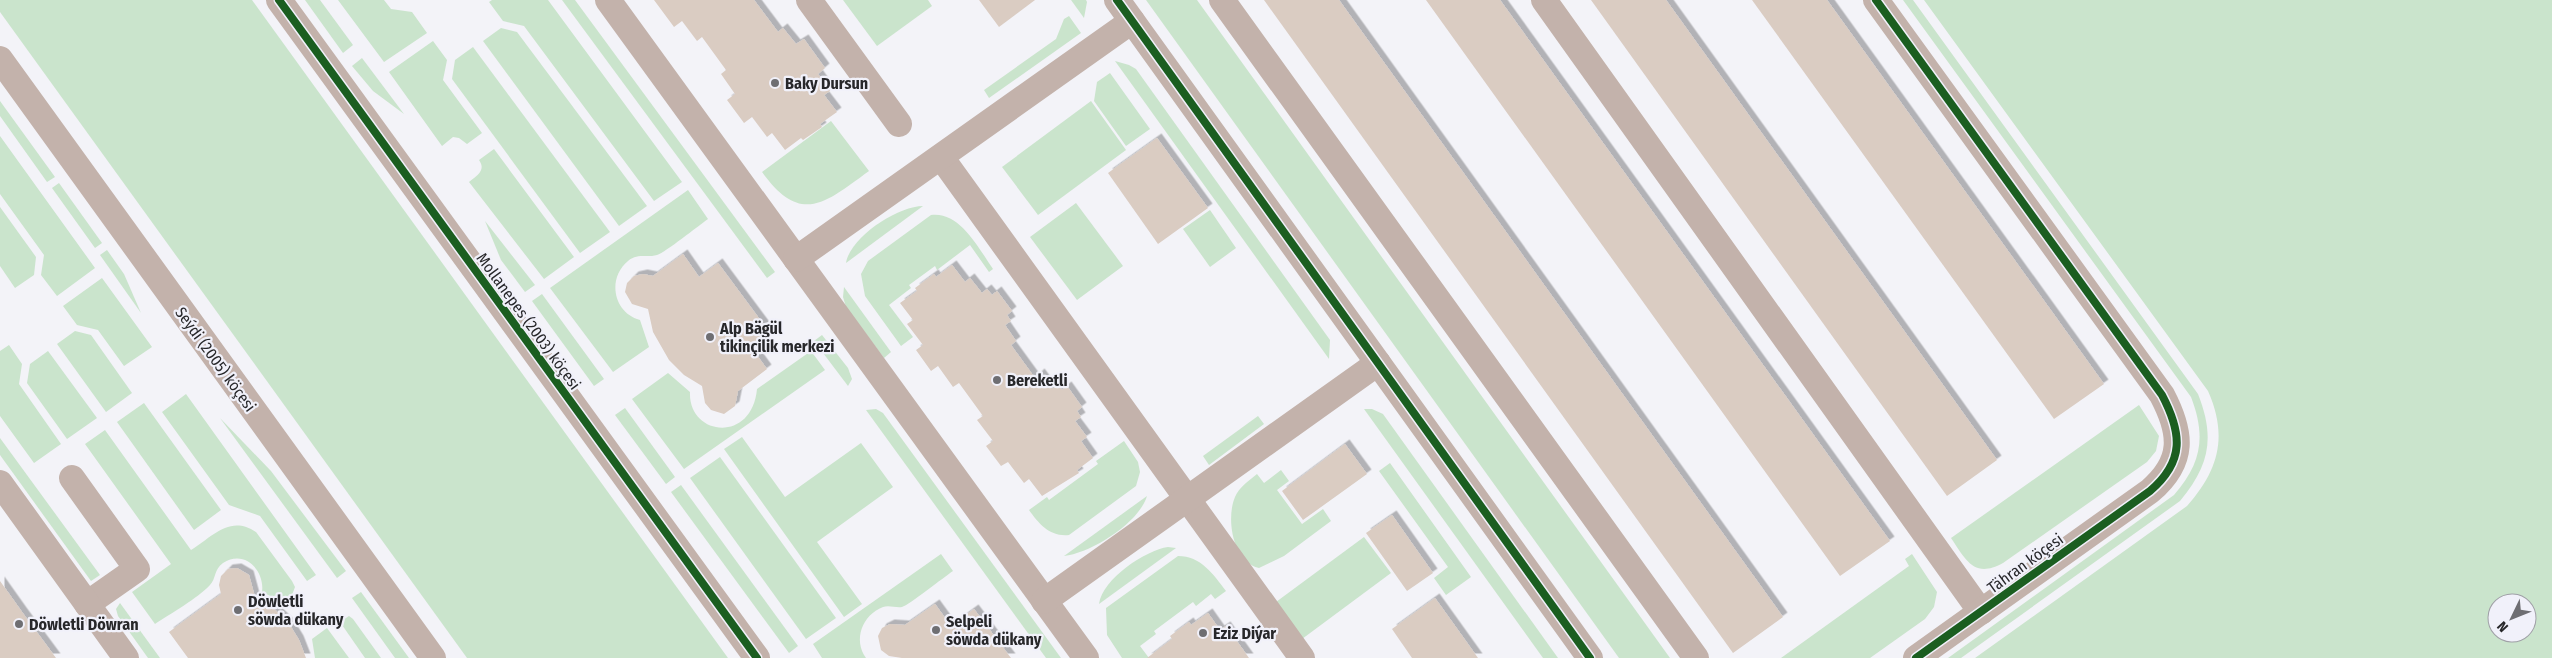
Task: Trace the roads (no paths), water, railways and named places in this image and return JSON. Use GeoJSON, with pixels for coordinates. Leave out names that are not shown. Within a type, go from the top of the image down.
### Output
{"type":"FeatureCollection","features":[{"type":"Feature","properties":{"kind":"street","name":"Mollanepes (2003) köçesi"},"geometry":{"type":"LineString","coordinates":[[278,0],[756,658]]}},
{"type":"Feature","properties":{"kind":"street"},"geometry":{"type":"LineString","coordinates":[[608,0],[1086,658]]}},
{"type":"Feature","properties":{"kind":"street"},"geometry":{"type":"LineString","coordinates":[[809,0],[899,124]]}},
{"type":"Feature","properties":{"kind":"street"},"geometry":{"type":"LineString","coordinates":[[1117,0],[1590,658]]}},
{"type":"Feature","properties":{"kind":"street"},"geometry":{"type":"LineString","coordinates":[[1222,0],[1696,658]]}},
{"type":"Feature","properties":{"kind":"street"},"geometry":{"type":"LineString","coordinates":[[1544,0],[1981,612]]}},
{"type":"Feature","properties":{"kind":"street","name":"Tähran köçesi"},"geometry":{"type":"LineString","coordinates":[[1876,0],[2162,395],[2172,415],[2178,446],[2169,472],[2150,491],[1916,658]]}},
{"type":"Feature","properties":{"kind":"street"},"geometry":{"type":"LineString","coordinates":[[796,259],[1132,21]]}},
{"type":"Feature","properties":{"kind":"street","name":"Seýdi (2005) köçesi"},"geometry":{"type":"LineString","coordinates":[[0,59],[433,658]]}},
{"type":"Feature","properties":{"kind":"street"},"geometry":{"type":"LineString","coordinates":[[941,157],[1302,658]]}},
{"type":"Feature","properties":{"kind":"street"},"geometry":{"type":"LineString","coordinates":[[1044,601],[1378,363]]}},
{"type":"Feature","properties":{"kind":"street"},"geometry":{"type":"LineString","coordinates":[[72,478],[137,569],[87,604]]}},
{"type":"Feature","properties":{"kind":"street"},"geometry":{"type":"LineString","coordinates":[[0,483],[126,658]]}},
{"type":"Feature","properties":{"kind":"place","name":"Baky Dursun"},"geometry":{"type":"Point","coordinates":[775,83]}},
{"type":"Feature","properties":{"kind":"place","name":"Alp Bägül tikinçilik merkezi"},"geometry":{"type":"Point","coordinates":[710,337]}},
{"type":"Feature","properties":{"kind":"place","name":"Bereketli"},"geometry":{"type":"Point","coordinates":[997,380]}},
{"type":"Feature","properties":{"kind":"place","name":"Döwletli söwda dükany"},"geometry":{"type":"Point","coordinates":[238,610]}},
{"type":"Feature","properties":{"kind":"place","name":"Döwletli Döwran"},"geometry":{"type":"Point","coordinates":[19,624]}},
{"type":"Feature","properties":{"kind":"place","name":"Selpeli söwda dükany"},"geometry":{"type":"Point","coordinates":[936,630]}},
{"type":"Feature","properties":{"kind":"place","name":"Eziz Diýar"},"geometry":{"type":"Point","coordinates":[1203,633]}}]}
